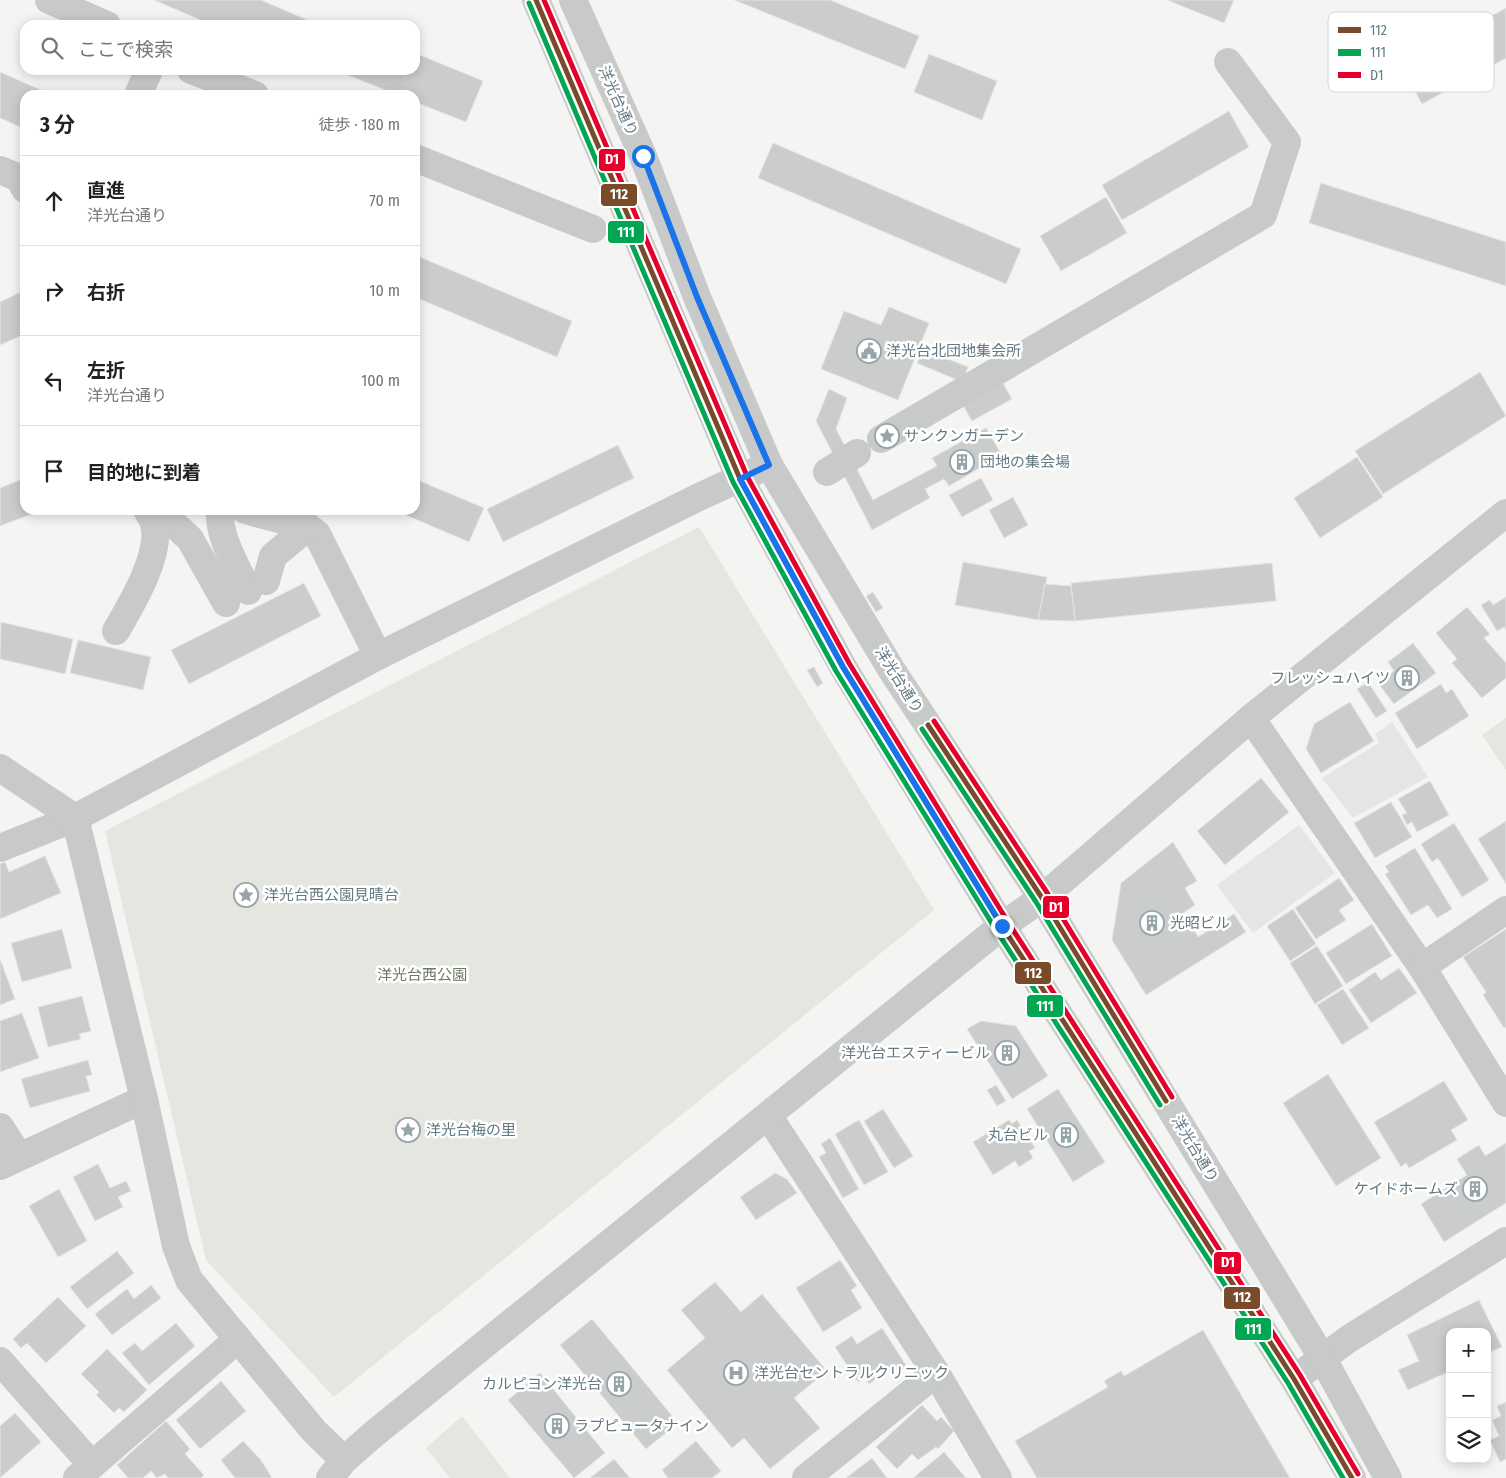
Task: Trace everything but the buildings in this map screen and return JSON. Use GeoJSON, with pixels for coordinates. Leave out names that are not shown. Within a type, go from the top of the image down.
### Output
{"type":"FeatureCollection","features":[{"type":"Feature","properties":{"kind":"street"},"geometry":{"type":"LineString","coordinates":[[49,0],[95,20]]}},
{"type":"Feature","properties":{"kind":"street"},"geometry":{"type":"LineString","coordinates":[[536,0],[740,479],[843,667],[1002,926],[1294,1379],[1352,1478]]}},
{"type":"Feature","properties":{"kind":"street","name":"洋光台通り"},"geometry":{"type":"LineString","coordinates":[[573,0],[643,156],[697,297],[769,465],[891,669],[1042,898],[1323,1359],[1388,1478]]}},
{"type":"Feature","properties":{"kind":"street"},"geometry":{"type":"LineString","coordinates":[[881,439],[1263,215],[1287,142],[1228,62]]}},
{"type":"Feature","properties":{"kind":"street"},"geometry":{"type":"LineString","coordinates":[[140,90],[147,75]]}},
{"type":"Feature","properties":{"kind":"street"},"geometry":{"type":"LineString","coordinates":[[205,75],[242,90]]}},
{"type":"Feature","properties":{"kind":"street"},"geometry":{"type":"LineString","coordinates":[[420,160],[593,229]]}},
{"type":"Feature","properties":{"kind":"street"},"geometry":{"type":"LineString","coordinates":[[0,170],[20,180]]}},
{"type":"Feature","properties":{"kind":"street"},"geometry":{"type":"LineString","coordinates":[[827,472],[857,453]]}},
{"type":"Feature","properties":{"kind":"street"},"geometry":{"type":"LineString","coordinates":[[0,848],[75,818],[378,656],[769,465]]}},
{"type":"Feature","properties":{"kind":"street"},"geometry":{"type":"LineString","coordinates":[[0,768],[75,818],[144,1100],[176,1246],[189,1280],[314,1431],[337,1469],[1002,926],[1042,898],[1251,718],[1506,513]]}},
{"type":"Feature","properties":{"kind":"street"},"geometry":{"type":"LineString","coordinates":[[116,630],[138,592],[153,557],[155,524],[150,515]]}},
{"type":"Feature","properties":{"kind":"street"},"geometry":{"type":"LineString","coordinates":[[154,515],[174,525],[247,592]]}},
{"type":"Feature","properties":{"kind":"street"},"geometry":{"type":"LineString","coordinates":[[220,515],[229,548],[247,592]]}},
{"type":"Feature","properties":{"kind":"street"},"geometry":{"type":"LineString","coordinates":[[264,515],[308,527],[317,534],[378,656]]}},
{"type":"Feature","properties":{"kind":"street"},"geometry":{"type":"LineString","coordinates":[[247,592],[274,556],[308,527]]}},
{"type":"Feature","properties":{"kind":"street"},"geometry":{"type":"LineString","coordinates":[[1251,718],[1422,967],[1506,1104]]}},
{"type":"Feature","properties":{"kind":"street"},"geometry":{"type":"LineString","coordinates":[[1422,967],[1506,910]]}},
{"type":"Feature","properties":{"kind":"street"},"geometry":{"type":"LineString","coordinates":[[0,1127],[9,1161],[144,1100]]}},
{"type":"Feature","properties":{"kind":"street"},"geometry":{"type":"LineString","coordinates":[[769,1117],[936,1373],[998,1478]]}},
{"type":"Feature","properties":{"kind":"street"},"geometry":{"type":"LineString","coordinates":[[1294,1379],[1350,1338],[1506,1241]]}},
{"type":"Feature","properties":{"kind":"street"},"geometry":{"type":"LineString","coordinates":[[0,1362],[84,1472],[238,1340]]}},
{"type":"Feature","properties":{"kind":"street"},"geometry":{"type":"LineString","coordinates":[[806,1478],[936,1373]]}},
{"type":"Feature","properties":{"kind":"shaded area"},"geometry":{"type":"Polygon","coordinates":[[[1392,722],[1428,777],[1353,818],[1322,778],[1379,743],[1375,734],[1392,722]]]}},
{"type":"Feature","properties":{"kind":"shaded area"},"geometry":{"type":"Polygon","coordinates":[[[1299,825],[1335,873],[1253,933],[1217,885],[1299,825]]]}},
{"type":"Feature","properties":{"kind":"green space","name":"洋光台西公園"},"geometry":{"type":"Polygon","coordinates":[[[699,527],[934,910],[334,1397],[206,1260],[105,831],[699,527]]]}},
{"type":"Feature","properties":{"kind":"green space"},"geometry":{"type":"Polygon","coordinates":[[[1506,718],[1506,770],[1482,735],[1506,718]]]}},
{"type":"Feature","properties":{"kind":"green space"},"geometry":{"type":"Polygon","coordinates":[[[462,1416],[510,1478],[450,1478],[426,1448],[462,1416]]]}},
{"type":"Feature","properties":{"kind":"transit line","name":"112"},"geometry":{"type":"LineString","coordinates":[[536,0],[740,479],[843,667],[1002,926],[1294,1379],[1352,1478]]}},
{"type":"Feature","properties":{"kind":"transit line","name":"D1"},"geometry":{"type":"LineString","coordinates":[[544,0],[747,476],[849,663],[1008,922],[1300,1375],[1358,1474]]}},
{"type":"Feature","properties":{"kind":"transit line","name":"111"},"geometry":{"type":"LineString","coordinates":[[529,3],[733,482],[836,671],[996,930],[1288,1383],[1343,1478]]}},
{"type":"Feature","properties":{"kind":"transit line","name":"D1"},"geometry":{"type":"LineString","coordinates":[[934,721],[1048,894],[1172,1097]]}},
{"type":"Feature","properties":{"kind":"transit line","name":"112"},"geometry":{"type":"LineString","coordinates":[[928,725],[1042,898],[1166,1101]]}},
{"type":"Feature","properties":{"kind":"transit line","name":"111"},"geometry":{"type":"LineString","coordinates":[[922,729],[1036,902],[1160,1105]]}},
{"type":"Feature","properties":{"kind":"place","name":"洋光台北団地集会所"},"geometry":{"type":"Point","coordinates":[869,351]}},
{"type":"Feature","properties":{"kind":"place","name":"サンクンガーデン"},"geometry":{"type":"Point","coordinates":[887,436]}},
{"type":"Feature","properties":{"kind":"place","name":"団地の集会場"},"geometry":{"type":"Point","coordinates":[962,462]}},
{"type":"Feature","properties":{"kind":"place","name":"フレッシュハイツ"},"geometry":{"type":"Point","coordinates":[1407,678]}},
{"type":"Feature","properties":{"kind":"place","name":"洋光台西公園見晴台"},"geometry":{"type":"Point","coordinates":[246,895]}},
{"type":"Feature","properties":{"kind":"place","name":"光昭ビル"},"geometry":{"type":"Point","coordinates":[1152,923]}},
{"type":"Feature","properties":{"kind":"place","name":"洋光台エスティービル"},"geometry":{"type":"Point","coordinates":[1007,1053]}},
{"type":"Feature","properties":{"kind":"place","name":"洋光台梅の里"},"geometry":{"type":"Point","coordinates":[408,1130]}},
{"type":"Feature","properties":{"kind":"place","name":"丸台ビル"},"geometry":{"type":"Point","coordinates":[1066,1135]}},
{"type":"Feature","properties":{"kind":"place","name":"ケイドホームズ"},"geometry":{"type":"Point","coordinates":[1475,1189]}},
{"type":"Feature","properties":{"kind":"place","name":"洋光台セントラルクリニック"},"geometry":{"type":"Point","coordinates":[736,1373]}},
{"type":"Feature","properties":{"kind":"place","name":"カルピヨン洋光台"},"geometry":{"type":"Point","coordinates":[619,1384]}},
{"type":"Feature","properties":{"kind":"place","name":"ラプピュータナイン"},"geometry":{"type":"Point","coordinates":[557,1426]}},
{"type":"Feature","properties":{"kind":"route"},"geometry":{"type":"LineString","coordinates":[[643,156],[697,297],[769,465],[740,479],[843,667],[1002,926]]}}]}
